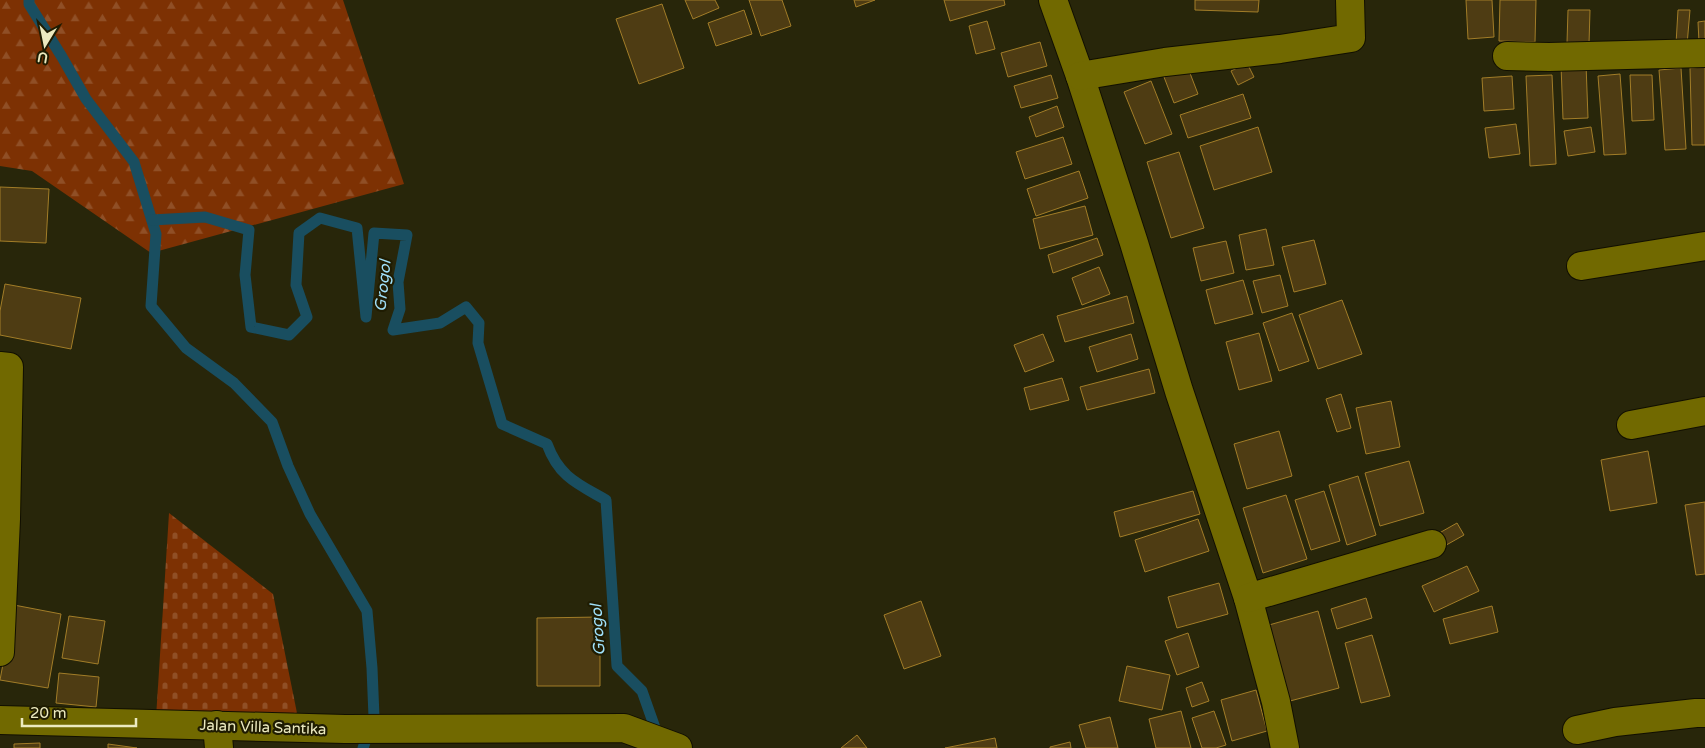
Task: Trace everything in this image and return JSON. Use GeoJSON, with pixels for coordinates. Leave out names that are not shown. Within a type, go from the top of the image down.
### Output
{"type":"FeatureCollection","features":[{"type":"Feature","properties":{"kind":"street"},"geometry":{"type":"LineString","coordinates":[[1053,0],[1080,76],[1179,390],[1248,598],[1276,702],[1285,748]]}},
{"type":"Feature","properties":{"kind":"street"},"geometry":{"type":"LineString","coordinates":[[1080,76],[1165,62],[1280,50],[1350,38],[1350,0]]}},
{"type":"Feature","properties":{"kind":"street"},"geometry":{"type":"LineString","coordinates":[[1507,56],[1550,57],[1705,53]]}},
{"type":"Feature","properties":{"kind":"street"},"geometry":{"type":"LineString","coordinates":[[1581,266],[1705,246]]}},
{"type":"Feature","properties":{"kind":"street"},"geometry":{"type":"LineString","coordinates":[[0,366],[9,367],[6,519],[0,652]]}},
{"type":"Feature","properties":{"kind":"street"},"geometry":{"type":"LineString","coordinates":[[1631,425],[1705,411]]}},
{"type":"Feature","properties":{"kind":"street"},"geometry":{"type":"LineString","coordinates":[[1248,598],[1432,544]]}},
{"type":"Feature","properties":{"kind":"street"},"geometry":{"type":"LineString","coordinates":[[1577,730],[1614,722],[1705,713]]}},
{"type":"Feature","properties":{"kind":"street","name":"Jalan Villa Santika"},"geometry":{"type":"LineString","coordinates":[[0,720],[218,737],[345,729],[396,728],[555,738],[624,728],[678,748]]}},
{"type":"Feature","properties":{"kind":"green space"},"geometry":{"type":"Polygon","coordinates":[[[0,0],[343,0],[404,184],[151,253],[32,171],[0,166],[0,0]]]}},
{"type":"Feature","properties":{"kind":"green space"},"geometry":{"type":"Polygon","coordinates":[[[169,513],[273,594],[300,728],[156,718],[169,513]]]}},
{"type":"Feature","properties":{"kind":"building"},"geometry":{"type":"Polygon","coordinates":[[[685,0],[715,0],[719,8],[693,19],[685,0]]]}},
{"type":"Feature","properties":{"kind":"building"},"geometry":{"type":"Polygon","coordinates":[[[749,0],[782,0],[791,26],[761,36],[749,0]]]}},
{"type":"Feature","properties":{"kind":"building"},"geometry":{"type":"Polygon","coordinates":[[[854,0],[875,0],[856,7],[854,0]]]}},
{"type":"Feature","properties":{"kind":"building"},"geometry":{"type":"Polygon","coordinates":[[[944,0],[1004,0],[1005,5],[950,21],[944,0]]]}},
{"type":"Feature","properties":{"kind":"building"},"geometry":{"type":"Polygon","coordinates":[[[1195,0],[1259,0],[1258,12],[1195,10],[1195,0]]]}},
{"type":"Feature","properties":{"kind":"building"},"geometry":{"type":"Polygon","coordinates":[[[1466,0],[1492,0],[1494,37],[1468,39],[1466,0]]]}},
{"type":"Feature","properties":{"kind":"building"},"geometry":{"type":"Polygon","coordinates":[[[1500,0],[1536,0],[1535,42],[1499,41],[1500,0]]]}},
{"type":"Feature","properties":{"kind":"building"},"geometry":{"type":"Polygon","coordinates":[[[662,4],[684,68],[639,84],[616,19],[662,4]]]}},
{"type":"Feature","properties":{"kind":"building"},"geometry":{"type":"Polygon","coordinates":[[[744,10],[752,34],[716,46],[708,23],[744,10]]]}},
{"type":"Feature","properties":{"kind":"building"},"geometry":{"type":"Polygon","coordinates":[[[1568,10],[1590,10],[1589,44],[1567,43],[1568,10]]]}},
{"type":"Feature","properties":{"kind":"building"},"geometry":{"type":"Polygon","coordinates":[[[1678,10],[1690,10],[1687,45],[1676,44],[1678,10]]]}},
{"type":"Feature","properties":{"kind":"building"},"geometry":{"type":"Polygon","coordinates":[[[987,21],[995,49],[976,54],[969,26],[987,21]]]}},
{"type":"Feature","properties":{"kind":"building"},"geometry":{"type":"Polygon","coordinates":[[[1705,21],[1705,41],[1699,42],[1698,22],[1705,21]]]}},
{"type":"Feature","properties":{"kind":"building"},"geometry":{"type":"Polygon","coordinates":[[[1040,42],[1047,66],[1008,77],[1001,53],[1040,42]]]}},
{"type":"Feature","properties":{"kind":"building"},"geometry":{"type":"Polygon","coordinates":[[[1247,63],[1254,77],[1238,85],[1231,71],[1247,63]]]}},
{"type":"Feature","properties":{"kind":"building"},"geometry":{"type":"Polygon","coordinates":[[[1586,64],[1588,118],[1563,119],[1561,65],[1586,64]]]}},
{"type":"Feature","properties":{"kind":"building"},"geometry":{"type":"Polygon","coordinates":[[[1705,67],[1705,145],[1692,145],[1690,68],[1705,67]]]}},
{"type":"Feature","properties":{"kind":"building"},"geometry":{"type":"Polygon","coordinates":[[[1188,68],[1198,94],[1174,103],[1164,77],[1188,68]]]}},
{"type":"Feature","properties":{"kind":"building"},"geometry":{"type":"Polygon","coordinates":[[[1681,68],[1686,149],[1665,150],[1659,70],[1681,68]]]}},
{"type":"Feature","properties":{"kind":"building"},"geometry":{"type":"Polygon","coordinates":[[[1620,74],[1626,154],[1604,155],[1598,76],[1620,74]]]}},
{"type":"Feature","properties":{"kind":"building"},"geometry":{"type":"Polygon","coordinates":[[[1051,75],[1058,98],[1021,108],[1014,86],[1051,75]]]}},
{"type":"Feature","properties":{"kind":"building"},"geometry":{"type":"Polygon","coordinates":[[[1552,75],[1556,164],[1530,166],[1526,76],[1552,75]]]}},
{"type":"Feature","properties":{"kind":"building"},"geometry":{"type":"Polygon","coordinates":[[[1630,75],[1652,75],[1654,120],[1632,121],[1630,75]]]}},
{"type":"Feature","properties":{"kind":"building"},"geometry":{"type":"Polygon","coordinates":[[[1512,76],[1514,109],[1484,111],[1482,78],[1512,76]]]}},
{"type":"Feature","properties":{"kind":"building"},"geometry":{"type":"Polygon","coordinates":[[[1151,81],[1172,134],[1145,144],[1124,92],[1151,81]]]}},
{"type":"Feature","properties":{"kind":"building"},"geometry":{"type":"Polygon","coordinates":[[[1243,94],[1251,118],[1188,138],[1180,115],[1243,94]]]}},
{"type":"Feature","properties":{"kind":"building"},"geometry":{"type":"Polygon","coordinates":[[[1057,106],[1064,127],[1036,137],[1029,117],[1057,106]]]}},
{"type":"Feature","properties":{"kind":"building"},"geometry":{"type":"Polygon","coordinates":[[[1516,124],[1520,154],[1489,158],[1485,128],[1516,124]]]}},
{"type":"Feature","properties":{"kind":"building"},"geometry":{"type":"Polygon","coordinates":[[[1258,127],[1272,172],[1214,190],[1200,146],[1258,127]]]}},
{"type":"Feature","properties":{"kind":"building"},"geometry":{"type":"Polygon","coordinates":[[[1591,127],[1595,152],[1568,156],[1564,131],[1591,127]]]}},
{"type":"Feature","properties":{"kind":"building"},"geometry":{"type":"Polygon","coordinates":[[[1063,137],[1072,164],[1025,179],[1016,152],[1063,137]]]}},
{"type":"Feature","properties":{"kind":"building"},"geometry":{"type":"Polygon","coordinates":[[[1179,152],[1204,228],[1171,238],[1147,162],[1179,152]]]}},
{"type":"Feature","properties":{"kind":"building"},"geometry":{"type":"Polygon","coordinates":[[[1079,171],[1088,198],[1036,216],[1027,189],[1079,171]]]}},
{"type":"Feature","properties":{"kind":"building"},"geometry":{"type":"Polygon","coordinates":[[[0,187],[49,189],[46,243],[0,241],[0,187]]]}},
{"type":"Feature","properties":{"kind":"building"},"geometry":{"type":"Polygon","coordinates":[[[1085,206],[1093,235],[1040,249],[1033,219],[1085,206]]]}},
{"type":"Feature","properties":{"kind":"building"},"geometry":{"type":"Polygon","coordinates":[[[1266,229],[1274,265],[1246,270],[1239,235],[1266,229]]]}},
{"type":"Feature","properties":{"kind":"building"},"geometry":{"type":"Polygon","coordinates":[[[1097,238],[1103,255],[1053,273],[1048,255],[1097,238]]]}},
{"type":"Feature","properties":{"kind":"building"},"geometry":{"type":"Polygon","coordinates":[[[1314,240],[1326,284],[1294,292],[1282,247],[1314,240]]]}},
{"type":"Feature","properties":{"kind":"building"},"geometry":{"type":"Polygon","coordinates":[[[1226,241],[1234,273],[1201,281],[1193,248],[1226,241]]]}},
{"type":"Feature","properties":{"kind":"building"},"geometry":{"type":"Polygon","coordinates":[[[1099,267],[1110,294],[1082,305],[1072,278],[1099,267]]]}},
{"type":"Feature","properties":{"kind":"building"},"geometry":{"type":"Polygon","coordinates":[[[1280,275],[1288,306],[1262,313],[1253,281],[1280,275]]]}},
{"type":"Feature","properties":{"kind":"building"},"geometry":{"type":"Polygon","coordinates":[[[1243,280],[1253,314],[1215,324],[1206,290],[1243,280]]]}},
{"type":"Feature","properties":{"kind":"building"},"geometry":{"type":"Polygon","coordinates":[[[5,284],[81,298],[71,349],[0,335],[0,311],[5,284]]]}},
{"type":"Feature","properties":{"kind":"building"},"geometry":{"type":"Polygon","coordinates":[[[1127,296],[1134,323],[1065,342],[1057,316],[1127,296]]]}},
{"type":"Feature","properties":{"kind":"building"},"geometry":{"type":"Polygon","coordinates":[[[1342,300],[1362,354],[1318,369],[1299,315],[1342,300]]]}},
{"type":"Feature","properties":{"kind":"building"},"geometry":{"type":"Polygon","coordinates":[[[1292,313],[1309,361],[1279,371],[1263,323],[1292,313]]]}},
{"type":"Feature","properties":{"kind":"building"},"geometry":{"type":"Polygon","coordinates":[[[1259,333],[1272,381],[1239,390],[1226,342],[1259,333]]]}},
{"type":"Feature","properties":{"kind":"building"},"geometry":{"type":"Polygon","coordinates":[[[1043,334],[1054,361],[1025,372],[1014,345],[1043,334]]]}},
{"type":"Feature","properties":{"kind":"building"},"geometry":{"type":"Polygon","coordinates":[[[1131,334],[1138,359],[1097,372],[1089,347],[1131,334]]]}},
{"type":"Feature","properties":{"kind":"building"},"geometry":{"type":"Polygon","coordinates":[[[1149,369],[1155,393],[1087,410],[1080,387],[1149,369]]]}},
{"type":"Feature","properties":{"kind":"building"},"geometry":{"type":"Polygon","coordinates":[[[1062,378],[1069,400],[1030,410],[1024,388],[1062,378]]]}},
{"type":"Feature","properties":{"kind":"building"},"geometry":{"type":"Polygon","coordinates":[[[1341,394],[1351,428],[1337,432],[1326,399],[1341,394]]]}},
{"type":"Feature","properties":{"kind":"building"},"geometry":{"type":"Polygon","coordinates":[[[1391,401],[1400,447],[1366,454],[1356,408],[1391,401]]]}},
{"type":"Feature","properties":{"kind":"building"},"geometry":{"type":"Polygon","coordinates":[[[1279,431],[1292,476],[1247,489],[1234,444],[1279,431]]]}},
{"type":"Feature","properties":{"kind":"building"},"geometry":{"type":"Polygon","coordinates":[[[1648,451],[1657,503],[1610,511],[1601,460],[1648,451]]]}},
{"type":"Feature","properties":{"kind":"building"},"geometry":{"type":"Polygon","coordinates":[[[1409,461],[1424,513],[1380,526],[1365,473],[1409,461]]]}},
{"type":"Feature","properties":{"kind":"building"},"geometry":{"type":"Polygon","coordinates":[[[1358,476],[1376,535],[1347,545],[1329,485],[1358,476]]]}},
{"type":"Feature","properties":{"kind":"building"},"geometry":{"type":"Polygon","coordinates":[[[1193,491],[1200,514],[1120,537],[1114,512],[1193,491]]]}},
{"type":"Feature","properties":{"kind":"building"},"geometry":{"type":"Polygon","coordinates":[[[1324,491],[1340,541],[1311,550],[1295,500],[1324,491]]]}},
{"type":"Feature","properties":{"kind":"building"},"geometry":{"type":"Polygon","coordinates":[[[1286,495],[1307,559],[1263,573],[1243,508],[1286,495]]]}},
{"type":"Feature","properties":{"kind":"building"},"geometry":{"type":"Polygon","coordinates":[[[1705,502],[1705,574],[1696,575],[1685,505],[1705,502]]]}},
{"type":"Feature","properties":{"kind":"building"},"geometry":{"type":"Polygon","coordinates":[[[1198,519],[1209,551],[1145,572],[1135,540],[1198,519]]]}},
{"type":"Feature","properties":{"kind":"building"},"geometry":{"type":"Polygon","coordinates":[[[1457,523],[1464,535],[1441,548],[1434,536],[1457,523]]]}},
{"type":"Feature","properties":{"kind":"building"},"geometry":{"type":"Polygon","coordinates":[[[1467,566],[1479,591],[1434,612],[1422,586],[1467,566]]]}},
{"type":"Feature","properties":{"kind":"building"},"geometry":{"type":"Polygon","coordinates":[[[1219,583],[1228,614],[1177,628],[1168,597],[1219,583]]]}},
{"type":"Feature","properties":{"kind":"building"},"geometry":{"type":"Polygon","coordinates":[[[1366,598],[1372,618],[1337,629],[1331,609],[1366,598]]]}},
{"type":"Feature","properties":{"kind":"building"},"geometry":{"type":"Polygon","coordinates":[[[921,601],[941,656],[904,669],[884,615],[921,601]]]}},
{"type":"Feature","properties":{"kind":"building"},"geometry":{"type":"Polygon","coordinates":[[[14,605],[61,614],[48,688],[0,680],[14,605]]]}},
{"type":"Feature","properties":{"kind":"building"},"geometry":{"type":"Polygon","coordinates":[[[1492,606],[1498,632],[1450,644],[1443,619],[1492,606]]]}},
{"type":"Feature","properties":{"kind":"building"},"geometry":{"type":"Polygon","coordinates":[[[1318,611],[1339,688],[1290,701],[1269,625],[1318,611]]]}},
{"type":"Feature","properties":{"kind":"building"},"geometry":{"type":"Polygon","coordinates":[[[69,616],[105,621],[98,664],[62,658],[69,616]]]}},
{"type":"Feature","properties":{"kind":"building"},"geometry":{"type":"Polygon","coordinates":[[[600,617],[600,686],[537,686],[537,618],[600,617]]]}},
{"type":"Feature","properties":{"kind":"building"},"geometry":{"type":"Polygon","coordinates":[[[1188,633],[1199,667],[1177,675],[1165,641],[1188,633]]]}},
{"type":"Feature","properties":{"kind":"building"},"geometry":{"type":"Polygon","coordinates":[[[1372,635],[1390,696],[1361,703],[1345,643],[1372,635]]]}},
{"type":"Feature","properties":{"kind":"building"},"geometry":{"type":"Polygon","coordinates":[[[1127,666],[1170,675],[1162,710],[1119,701],[1127,666]]]}},
{"type":"Feature","properties":{"kind":"building"},"geometry":{"type":"Polygon","coordinates":[[[59,673],[99,677],[96,707],[56,703],[59,673]]]}},
{"type":"Feature","properties":{"kind":"building"},"geometry":{"type":"Polygon","coordinates":[[[1202,682],[1209,701],[1192,707],[1186,688],[1202,682]]]}},
{"type":"Feature","properties":{"kind":"building"},"geometry":{"type":"Polygon","coordinates":[[[1256,690],[1267,731],[1232,741],[1221,700],[1256,690]]]}},
{"type":"Feature","properties":{"kind":"building"},"geometry":{"type":"Polygon","coordinates":[[[1181,711],[1191,748],[1156,748],[1149,719],[1181,711]]]}},
{"type":"Feature","properties":{"kind":"building"},"geometry":{"type":"Polygon","coordinates":[[[1214,711],[1226,745],[1216,748],[1202,748],[1192,718],[1214,711]]]}},
{"type":"Feature","properties":{"kind":"building"},"geometry":{"type":"Polygon","coordinates":[[[1110,717],[1118,748],[1086,748],[1079,725],[1110,717]]]}},
{"type":"Feature","properties":{"kind":"building"},"geometry":{"type":"Polygon","coordinates":[[[857,735],[867,748],[841,748],[857,735]]]}},
{"type":"Feature","properties":{"kind":"building"},"geometry":{"type":"Polygon","coordinates":[[[995,738],[997,748],[945,748],[995,738]]]}},
{"type":"Feature","properties":{"kind":"building"},"geometry":{"type":"Polygon","coordinates":[[[1070,742],[1071,748],[1050,748],[1050,747],[1070,742]]]}},
{"type":"Feature","properties":{"kind":"building"},"geometry":{"type":"Polygon","coordinates":[[[40,743],[40,748],[14,748],[14,744],[40,743]]]}},
{"type":"Feature","properties":{"kind":"building"},"geometry":{"type":"Polygon","coordinates":[[[108,744],[137,748],[108,748],[108,744]]]}},
{"type":"Feature","properties":{"kind":"waterway","name":"Grogol"},"geometry":{"type":"LineString","coordinates":[[29,0],[29,4],[86,99],[134,162],[156,234],[151,306],[186,348],[234,383],[272,422],[288,466],[310,514],[367,611],[374,717],[363,748]]}},
{"type":"Feature","properties":{"kind":"waterway","name":"Grogol"},"geometry":{"type":"LineString","coordinates":[[152,220],[205,217],[249,230],[245,275],[251,327],[289,335],[307,317],[296,285],[299,233],[320,218],[357,228],[366,317],[374,233],[407,235],[398,282],[400,309],[393,330],[440,323],[466,307],[479,323],[478,343],[502,424],[547,444],[557,464],[570,478],[606,500],[617,666],[642,691],[659,739]]}}]}
